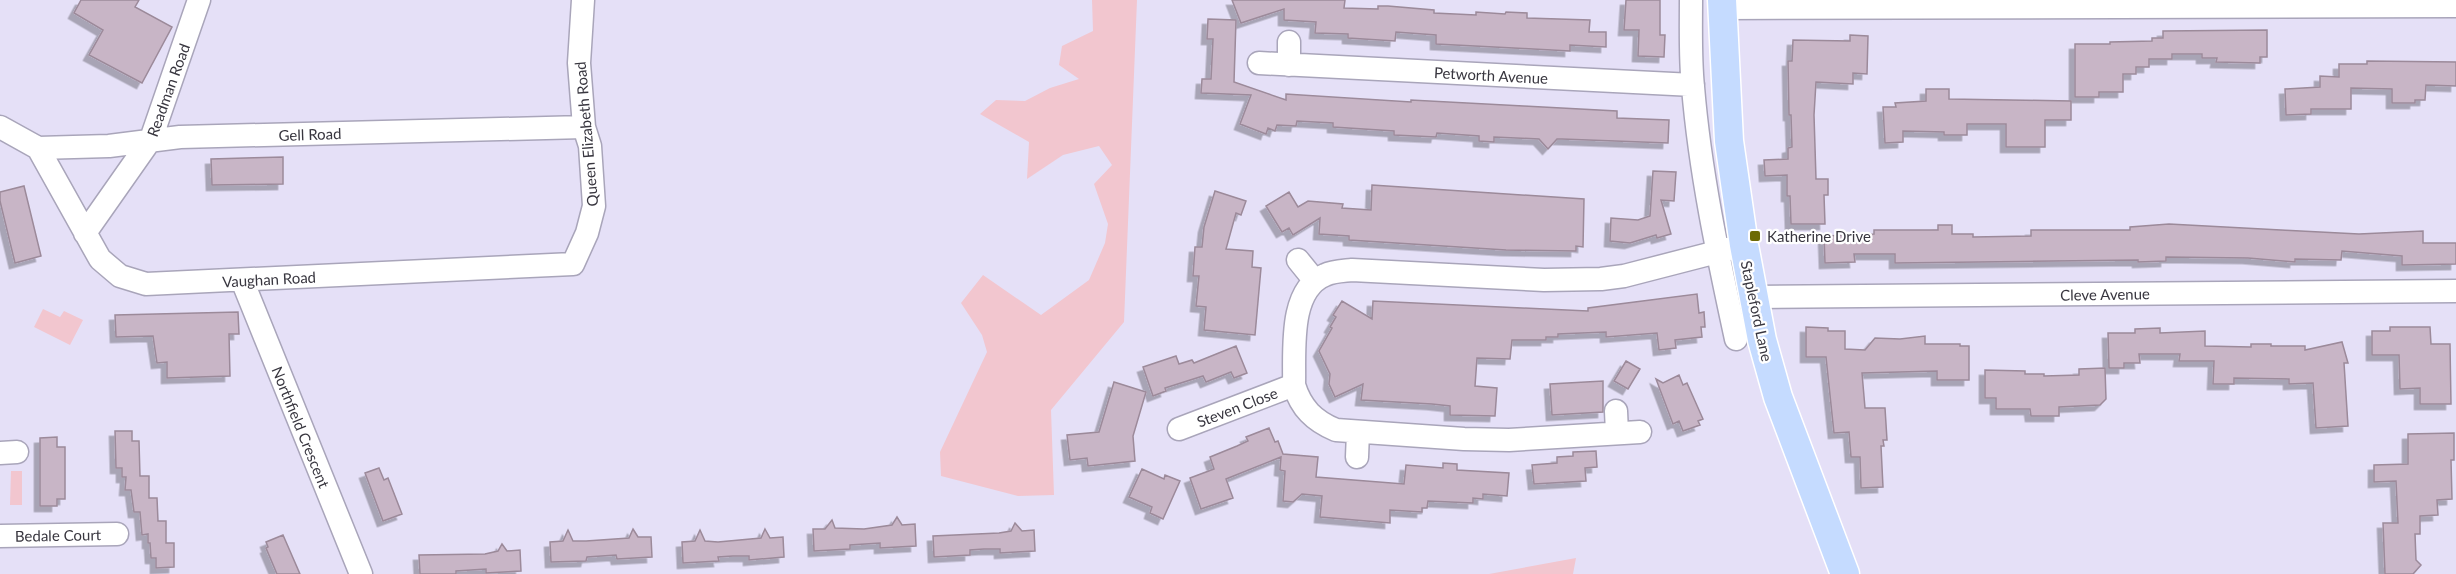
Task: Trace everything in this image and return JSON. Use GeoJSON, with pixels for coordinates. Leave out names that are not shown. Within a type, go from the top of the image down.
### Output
{"type":"FeatureCollection","features":[{"type":"Feature","properties":{"kind":"main road","name":"Stapleford Lane"},"geometry":{"type":"LineString","coordinates":[[1722,4],[1729,141],[1731,248],[1754,297],[1762,340],[1778,397],[1845,574]]}},
{"type":"Feature","properties":{"kind":"street","name":"Readman Road"},"geometry":{"type":"LineString","coordinates":[[85,233],[151,140],[199,0]]}},
{"type":"Feature","properties":{"kind":"street","name":"Queen Elizabeth Road"},"geometry":{"type":"LineString","coordinates":[[573,264],[587,233],[594,206],[590,146],[584,127],[579,63],[583,0]]}},
{"type":"Feature","properties":{"kind":"street","name":"Stapleford Lane"},"geometry":{"type":"LineString","coordinates":[[1691,0],[1693,85],[1731,248],[1736,339]]}},
{"type":"Feature","properties":{"kind":"street"},"geometry":{"type":"LineString","coordinates":[[1722,4],[2456,6]]}},
{"type":"Feature","properties":{"kind":"street"},"geometry":{"type":"LineString","coordinates":[[1289,42],[1289,65]]}},
{"type":"Feature","properties":{"kind":"street","name":"Petworth Avenue"},"geometry":{"type":"LineString","coordinates":[[1259,63],[1693,85]]}},
{"type":"Feature","properties":{"kind":"street"},"geometry":{"type":"LineString","coordinates":[[0,127],[38,148]]}},
{"type":"Feature","properties":{"kind":"street","name":"Gell Road"},"geometry":{"type":"LineString","coordinates":[[38,148],[109,146],[151,140],[584,127]]}},
{"type":"Feature","properties":{"kind":"street","name":"Vaughan Road"},"geometry":{"type":"LineString","coordinates":[[38,148],[100,260],[120,276],[146,284],[573,264]]}},
{"type":"Feature","properties":{"kind":"street"},"geometry":{"type":"LineString","coordinates":[[1640,432],[1616,422],[1509,440],[1336,430],[1310,415],[1298,397],[1294,385],[1300,303],[1306,290],[1324,275],[1352,270],[1544,280],[1600,279],[1624,276],[1731,248]]}},
{"type":"Feature","properties":{"kind":"street"},"geometry":{"type":"LineString","coordinates":[[1298,260],[1315,281]]}},
{"type":"Feature","properties":{"kind":"street","name":"Northfield Crescent"},"geometry":{"type":"LineString","coordinates":[[242,280],[361,574]]}},
{"type":"Feature","properties":{"kind":"street","name":"Cleve Avenue"},"geometry":{"type":"LineString","coordinates":[[1754,297],[2456,291]]}},
{"type":"Feature","properties":{"kind":"street","name":"Steven Close"},"geometry":{"type":"LineString","coordinates":[[1179,429],[1294,385]]}},
{"type":"Feature","properties":{"kind":"street"},"geometry":{"type":"LineString","coordinates":[[1357,457],[1358,432]]}},
{"type":"Feature","properties":{"kind":"street","name":"Bedale Court"},"geometry":{"type":"LineString","coordinates":[[0,536],[117,534]]}},
{"type":"Feature","properties":{"kind":"shaded area"},"geometry":{"type":"Polygon","coordinates":[[[1092,0],[1137,0],[1124,322],[1051,410],[1054,495],[1018,496],[941,476],[940,452],[987,352],[982,335],[961,303],[983,275],[1041,315],[1089,280],[1105,243],[1108,224],[1094,184],[1112,165],[1099,146],[1063,155],[1027,179],[1029,142],[980,114],[996,100],[1025,101],[1050,88],[1079,79],[1059,65],[1062,46],[1093,31],[1092,0]]]}},
{"type":"Feature","properties":{"kind":"shaded area"},"geometry":{"type":"Polygon","coordinates":[[[43,309],[60,317],[64,311],[83,320],[70,345],[34,327],[43,309]]]}},
{"type":"Feature","properties":{"kind":"shaded area"},"geometry":{"type":"Polygon","coordinates":[[[11,471],[22,471],[22,505],[10,505],[11,471]]]}},
{"type":"Feature","properties":{"kind":"shaded area"},"geometry":{"type":"Polygon","coordinates":[[[1576,558],[1573,574],[1489,574],[1576,558]]]}},
{"type":"Feature","properties":{"kind":"building"},"geometry":{"type":"Polygon","coordinates":[[[81,0],[139,0],[135,7],[172,27],[142,83],[89,55],[103,30],[74,13],[81,0]]]}},
{"type":"Feature","properties":{"kind":"building"},"geometry":{"type":"Polygon","coordinates":[[[1232,0],[1345,0],[1344,8],[1378,9],[1378,6],[1388,6],[1434,10],[1434,13],[1476,15],[1476,12],[1505,14],[1506,12],[1527,13],[1527,18],[1590,20],[1589,32],[1606,32],[1606,47],[1570,45],[1570,51],[1436,44],[1436,35],[1396,32],[1395,41],[1348,38],[1348,34],[1315,33],[1316,22],[1284,20],[1284,9],[1241,23],[1232,0]]]}},
{"type":"Feature","properties":{"kind":"building"},"geometry":{"type":"Polygon","coordinates":[[[1626,0],[1660,0],[1660,35],[1665,35],[1664,57],[1638,56],[1639,30],[1624,30],[1626,0]]]}},
{"type":"Feature","properties":{"kind":"building"},"geometry":{"type":"Polygon","coordinates":[[[1208,19],[1236,20],[1234,82],[1286,100],[1286,94],[1617,111],[1617,118],[1669,120],[1668,143],[1557,139],[1548,149],[1539,139],[1494,137],[1494,142],[1479,141],[1479,136],[1437,133],[1436,137],[1394,135],[1394,131],[1333,127],[1333,123],[1297,121],[1296,126],[1277,125],[1275,131],[1268,128],[1266,134],[1240,124],[1251,95],[1201,93],[1202,79],[1211,79],[1213,39],[1207,39],[1208,19]]]}},
{"type":"Feature","properties":{"kind":"building"},"geometry":{"type":"Polygon","coordinates":[[[2267,30],[2267,57],[2260,57],[2260,63],[2216,62],[2217,58],[2202,58],[2202,54],[2172,54],[2172,59],[2149,59],[2149,67],[2136,67],[2136,74],[2123,74],[2123,92],[2099,92],[2099,97],[2075,97],[2075,44],[2152,41],[2152,38],[2163,38],[2163,31],[2267,30]]]}},
{"type":"Feature","properties":{"kind":"building"},"geometry":{"type":"Polygon","coordinates":[[[1850,35],[1868,36],[1867,74],[1853,73],[1853,84],[1816,82],[1814,115],[1816,179],[1828,179],[1828,195],[1824,195],[1825,224],[1791,224],[1787,175],[1765,176],[1764,160],[1788,159],[1788,148],[1792,147],[1788,61],[1792,61],[1793,40],[1850,41],[1850,35]]]}},
{"type":"Feature","properties":{"kind":"building"},"geometry":{"type":"Polygon","coordinates":[[[2367,61],[2456,62],[2456,86],[2426,85],[2425,100],[2415,100],[2415,103],[2392,103],[2392,89],[2351,88],[2351,109],[2311,109],[2311,114],[2286,115],[2285,89],[2320,87],[2320,76],[2339,77],[2339,64],[2367,64],[2367,61]]]}},
{"type":"Feature","properties":{"kind":"building"},"geometry":{"type":"Polygon","coordinates":[[[1926,89],[1949,89],[1949,99],[2071,101],[2071,120],[2045,120],[2045,147],[2006,147],[2006,124],[1967,124],[1967,135],[1903,131],[1903,142],[1885,143],[1883,107],[1896,107],[1895,103],[1926,101],[1926,89]]]}},
{"type":"Feature","properties":{"kind":"building"},"geometry":{"type":"Polygon","coordinates":[[[283,157],[283,184],[212,185],[211,159],[283,157]]]}},
{"type":"Feature","properties":{"kind":"building"},"geometry":{"type":"Polygon","coordinates":[[[1653,171],[1676,172],[1674,201],[1661,200],[1671,234],[1657,238],[1656,235],[1630,243],[1610,241],[1611,218],[1638,220],[1650,216],[1653,171]]]}},
{"type":"Feature","properties":{"kind":"building"},"geometry":{"type":"Polygon","coordinates":[[[1372,185],[1584,199],[1583,247],[1576,246],[1576,251],[1506,250],[1349,240],[1349,236],[1319,234],[1320,218],[1293,235],[1289,228],[1282,232],[1266,206],[1289,192],[1298,207],[1308,201],[1343,204],[1342,208],[1371,210],[1372,185]]]}},
{"type":"Feature","properties":{"kind":"building"},"geometry":{"type":"Polygon","coordinates":[[[24,186],[41,256],[15,263],[0,201],[0,192],[24,186]]]}},
{"type":"Feature","properties":{"kind":"building"},"geometry":{"type":"Polygon","coordinates":[[[1215,191],[1246,201],[1241,215],[1236,213],[1226,249],[1253,251],[1252,267],[1261,268],[1255,335],[1204,330],[1206,307],[1196,306],[1199,276],[1193,276],[1195,247],[1202,247],[1204,227],[1215,191]]]}},
{"type":"Feature","properties":{"kind":"building"},"geometry":{"type":"Polygon","coordinates":[[[2169,224],[2359,234],[2423,231],[2423,243],[2456,243],[2456,264],[2402,265],[2402,256],[2342,251],[2341,260],[2295,259],[2295,262],[2248,258],[2166,257],[2166,261],[2138,262],[2138,260],[1895,263],[1895,254],[1854,254],[1855,262],[1825,263],[1824,236],[1874,234],[1874,230],[1938,230],[1938,225],[1952,225],[1952,234],[1973,234],[1973,237],[2031,236],[2031,230],[2130,230],[2130,227],[2169,224]]]}},
{"type":"Feature","properties":{"kind":"building"},"geometry":{"type":"Polygon","coordinates":[[[1697,294],[1699,313],[1704,312],[1705,327],[1701,327],[1702,337],[1675,340],[1676,348],[1659,350],[1657,333],[1606,337],[1606,332],[1558,334],[1558,337],[1546,337],[1546,340],[1512,340],[1510,359],[1477,358],[1475,386],[1497,388],[1495,416],[1450,415],[1450,406],[1361,400],[1363,384],[1335,397],[1329,384],[1330,374],[1319,351],[1332,328],[1330,327],[1336,317],[1333,315],[1342,301],[1372,319],[1373,301],[1588,311],[1588,308],[1697,294]]]}},
{"type":"Feature","properties":{"kind":"building"},"geometry":{"type":"Polygon","coordinates":[[[238,312],[239,334],[229,334],[230,376],[167,378],[167,362],[157,363],[153,336],[116,337],[115,315],[238,312]]]}},
{"type":"Feature","properties":{"kind":"building"},"geometry":{"type":"Polygon","coordinates":[[[1806,327],[1845,331],[1845,349],[1865,350],[1875,338],[1900,339],[1925,336],[1925,344],[1969,346],[1969,380],[1937,380],[1937,371],[1862,373],[1865,408],[1885,408],[1887,440],[1883,440],[1884,446],[1881,446],[1883,487],[1861,488],[1860,457],[1851,457],[1849,432],[1834,433],[1826,357],[1806,357],[1806,327]]]}},
{"type":"Feature","properties":{"kind":"building"},"geometry":{"type":"Polygon","coordinates":[[[2390,327],[2430,327],[2431,344],[2450,344],[2451,404],[2420,404],[2420,388],[2400,389],[2399,355],[2372,355],[2372,331],[2390,331],[2390,327]]]}},
{"type":"Feature","properties":{"kind":"building"},"geometry":{"type":"Polygon","coordinates":[[[2160,328],[2160,333],[2205,331],[2205,346],[2251,347],[2251,344],[2271,344],[2271,346],[2305,346],[2305,350],[2342,342],[2348,363],[2344,363],[2348,426],[2316,428],[2313,383],[2289,384],[2289,379],[2234,378],[2234,384],[2213,384],[2214,361],[2179,361],[2180,354],[2139,354],[2140,363],[2124,363],[2124,368],[2109,368],[2108,333],[2135,333],[2135,329],[2160,328]]]}},
{"type":"Feature","properties":{"kind":"building"},"geometry":{"type":"Polygon","coordinates":[[[1236,346],[1247,373],[1234,378],[1231,372],[1206,382],[1203,376],[1165,388],[1166,391],[1153,396],[1143,367],[1176,356],[1179,364],[1192,360],[1194,363],[1236,346]]]}},
{"type":"Feature","properties":{"kind":"building"},"geometry":{"type":"Polygon","coordinates":[[[1626,361],[1640,369],[1628,389],[1614,381],[1626,361]]]}},
{"type":"Feature","properties":{"kind":"building"},"geometry":{"type":"Polygon","coordinates":[[[2105,368],[2106,399],[2100,405],[2059,407],[2059,416],[2031,416],[2030,409],[1996,409],[1996,398],[1985,398],[1985,370],[2025,371],[2025,374],[2044,374],[2044,376],[2079,375],[2079,369],[2105,368]]]}},
{"type":"Feature","properties":{"kind":"building"},"geometry":{"type":"Polygon","coordinates":[[[1679,375],[1683,385],[1687,383],[1703,419],[1698,421],[1700,425],[1683,431],[1679,421],[1673,424],[1656,379],[1663,383],[1679,375]]]}},
{"type":"Feature","properties":{"kind":"building"},"geometry":{"type":"Polygon","coordinates":[[[1603,381],[1603,412],[1552,415],[1550,384],[1603,381]]]}},
{"type":"Feature","properties":{"kind":"building"},"geometry":{"type":"Polygon","coordinates":[[[1114,382],[1146,392],[1133,436],[1135,461],[1088,466],[1087,458],[1070,460],[1067,435],[1099,432],[1114,382]]]}},
{"type":"Feature","properties":{"kind":"building"},"geometry":{"type":"Polygon","coordinates":[[[1269,428],[1283,454],[1318,457],[1316,477],[1404,484],[1406,465],[1443,468],[1443,463],[1457,464],[1457,470],[1509,473],[1507,496],[1483,494],[1483,499],[1473,498],[1473,503],[1428,501],[1427,508],[1422,508],[1422,512],[1390,510],[1390,523],[1320,517],[1322,496],[1302,494],[1293,502],[1283,501],[1285,471],[1280,470],[1281,457],[1226,479],[1233,498],[1201,509],[1190,478],[1214,469],[1210,457],[1248,441],[1246,437],[1269,428]]]}},
{"type":"Feature","properties":{"kind":"building"},"geometry":{"type":"Polygon","coordinates":[[[115,431],[132,431],[132,441],[139,441],[140,476],[149,476],[149,498],[157,498],[158,521],[166,521],[166,543],[174,543],[174,567],[156,568],[156,558],[151,558],[148,534],[142,535],[140,512],[134,512],[131,490],[125,490],[126,477],[122,477],[122,468],[116,468],[115,431]]]}},
{"type":"Feature","properties":{"kind":"building"},"geometry":{"type":"Polygon","coordinates":[[[2454,433],[2454,460],[2451,460],[2452,499],[2437,500],[2438,515],[2420,516],[2420,534],[2415,534],[2416,560],[2421,565],[2413,574],[2385,574],[2383,523],[2398,523],[2396,481],[2374,482],[2374,465],[2408,464],[2408,434],[2454,433]]]}},
{"type":"Feature","properties":{"kind":"building"},"geometry":{"type":"Polygon","coordinates":[[[57,437],[57,447],[65,447],[65,499],[57,499],[57,506],[40,506],[40,438],[57,437]]]}},
{"type":"Feature","properties":{"kind":"building"},"geometry":{"type":"Polygon","coordinates":[[[1596,451],[1597,467],[1585,468],[1586,481],[1534,484],[1532,465],[1557,463],[1557,457],[1573,456],[1573,452],[1596,451]]]}},
{"type":"Feature","properties":{"kind":"building"},"geometry":{"type":"Polygon","coordinates":[[[379,468],[384,480],[388,478],[402,514],[383,521],[365,473],[379,468]]]}},
{"type":"Feature","properties":{"kind":"building"},"geometry":{"type":"Polygon","coordinates":[[[1142,469],[1164,479],[1165,475],[1180,481],[1163,519],[1150,513],[1152,507],[1129,497],[1142,469]]]}},
{"type":"Feature","properties":{"kind":"building"},"geometry":{"type":"Polygon","coordinates":[[[897,517],[902,525],[915,524],[916,546],[880,548],[880,543],[850,545],[850,549],[814,551],[813,529],[825,529],[832,520],[835,528],[864,529],[892,525],[897,517]]]}},
{"type":"Feature","properties":{"kind":"building"},"geometry":{"type":"Polygon","coordinates":[[[1015,523],[1022,531],[1034,530],[1035,551],[1000,553],[1000,549],[984,549],[970,550],[970,555],[934,557],[933,536],[999,533],[1011,531],[1015,523]]]}},
{"type":"Feature","properties":{"kind":"building"},"geometry":{"type":"Polygon","coordinates":[[[633,529],[638,537],[651,537],[652,557],[617,559],[616,555],[587,557],[586,561],[551,562],[550,542],[563,541],[568,530],[573,541],[586,541],[629,538],[633,529]]]}},
{"type":"Feature","properties":{"kind":"building"},"geometry":{"type":"Polygon","coordinates":[[[765,529],[770,538],[783,537],[784,557],[749,560],[749,556],[733,556],[718,557],[719,561],[683,563],[682,542],[695,541],[700,530],[705,541],[718,542],[761,538],[765,529]]]}},
{"type":"Feature","properties":{"kind":"building"},"geometry":{"type":"Polygon","coordinates":[[[283,535],[300,574],[277,574],[266,548],[268,547],[266,542],[283,535]]]}},
{"type":"Feature","properties":{"kind":"building"},"geometry":{"type":"Polygon","coordinates":[[[502,544],[507,551],[520,550],[521,571],[486,573],[486,569],[456,571],[456,574],[420,574],[419,555],[485,554],[498,551],[502,544]]]}},
{"type":"Feature","properties":{"kind":"place","name":"Katherine Drive"},"geometry":{"type":"Point","coordinates":[1755,236]}}]}
